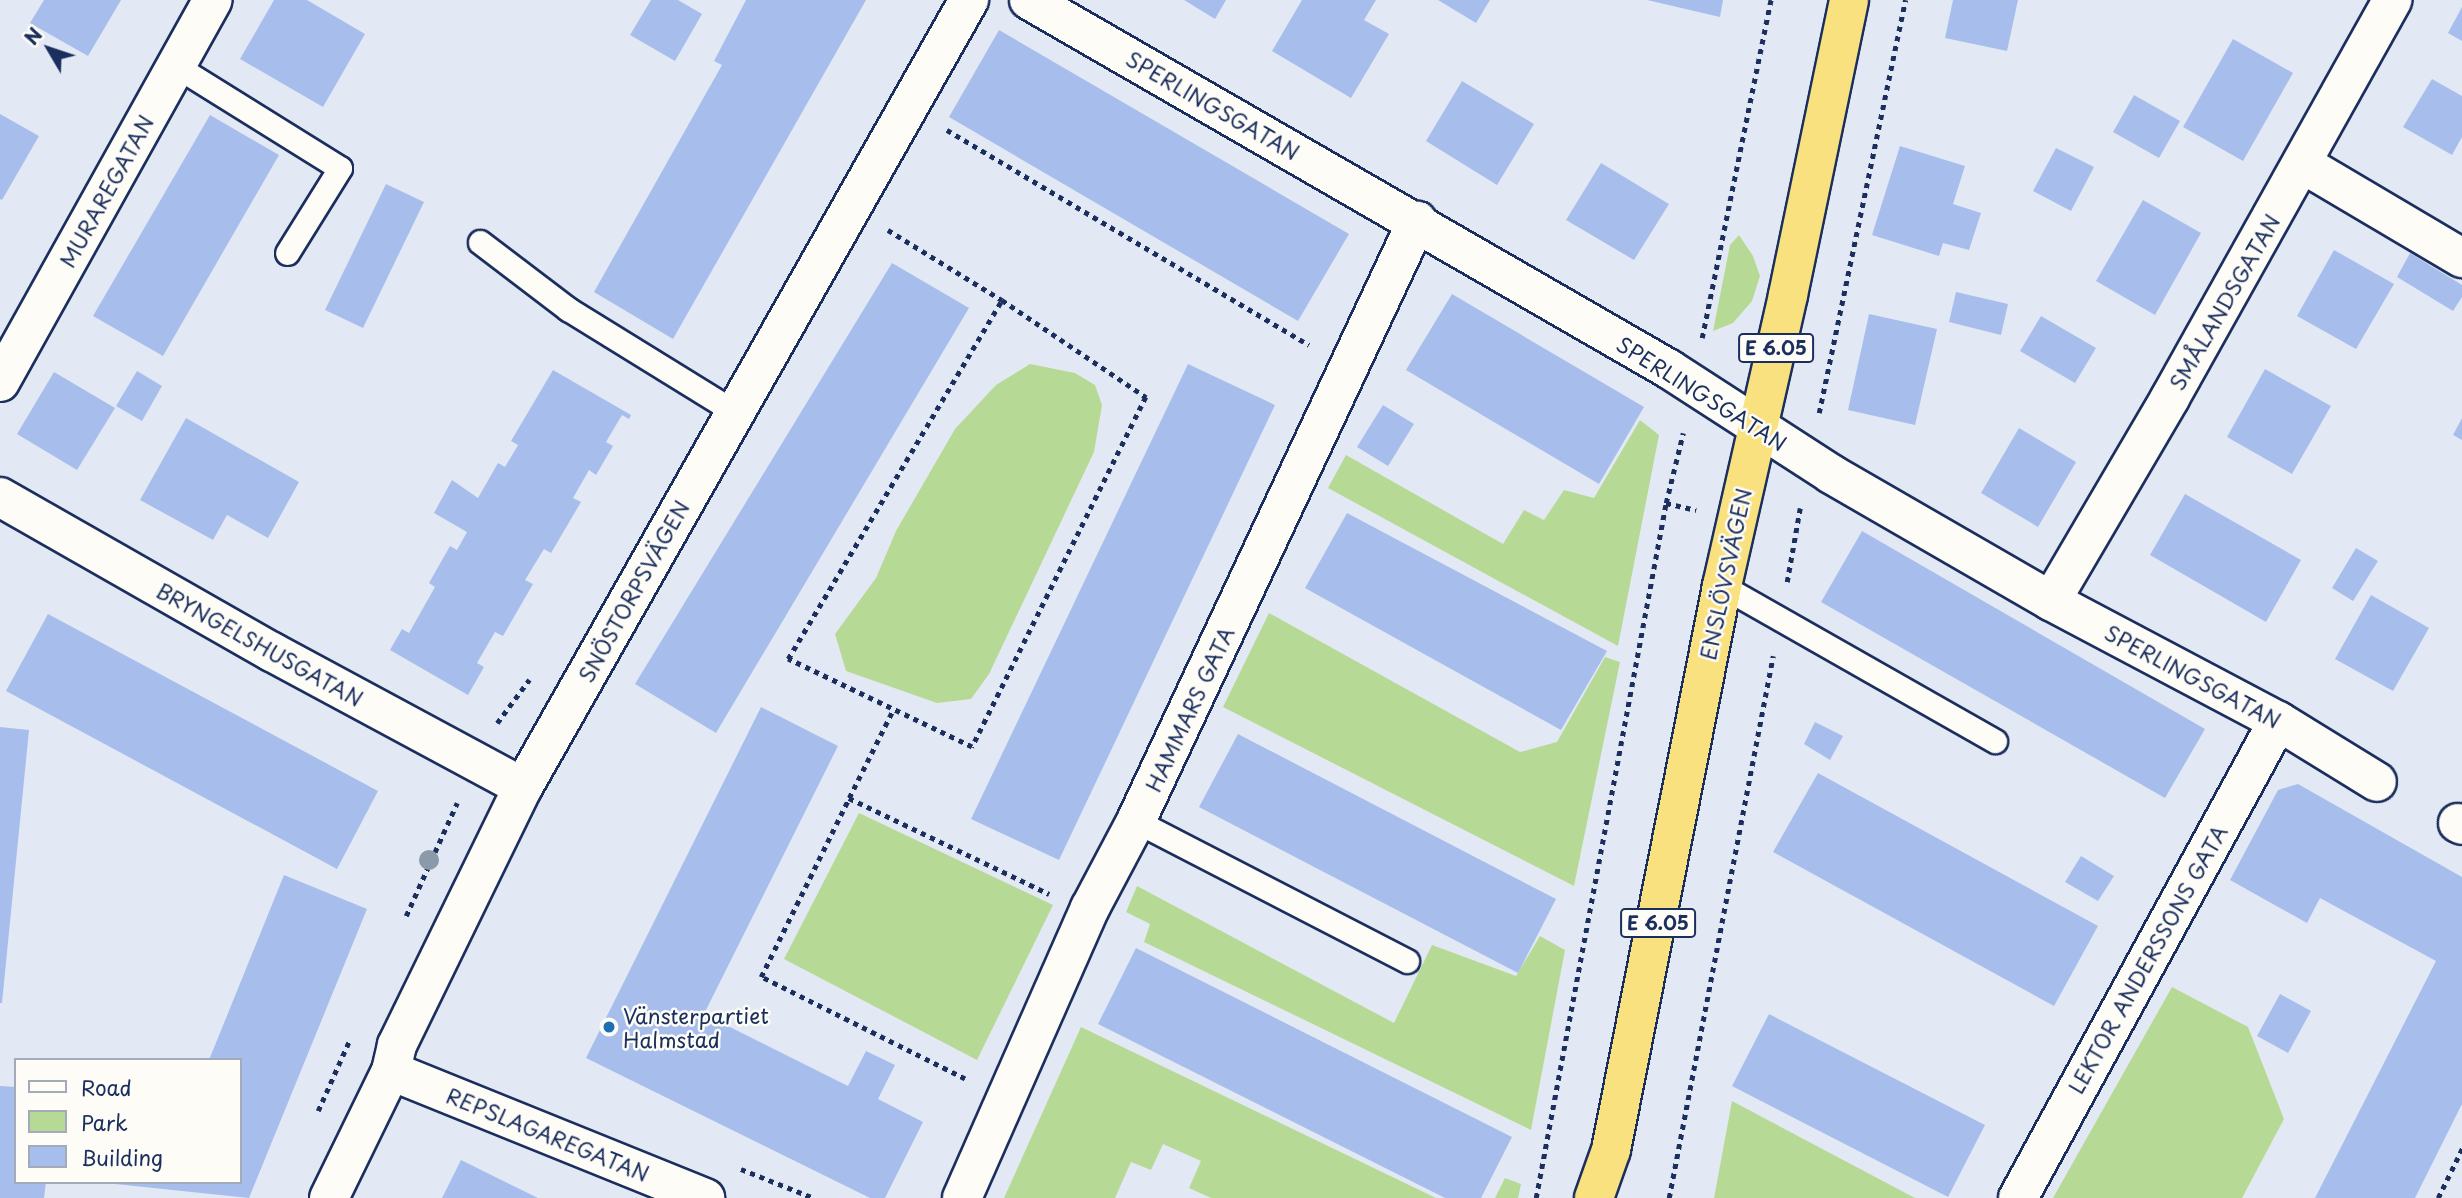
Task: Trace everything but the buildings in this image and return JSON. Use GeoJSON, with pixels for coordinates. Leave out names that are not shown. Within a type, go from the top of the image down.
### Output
{"type":"FeatureCollection","features":[{"type":"Feature","properties":{"kind":"highway","name":"ENSLÖVSVÄGEN"},"geometry":{"type":"LineString","coordinates":[[1594,1198],[1611,1150],[1722,586],[1788,295],[1849,0]]}},
{"type":"Feature","properties":{"kind":"highway","name":"ENSLÖVSVÄGEN"},"geometry":{"type":"LineString","coordinates":[[1611,1150],[1612,1198]]}},
{"type":"Feature","properties":{"kind":"street","name":"MURAREGATAN"},"geometry":{"type":"LineString","coordinates":[[0,382],[214,0]]}},
{"type":"Feature","properties":{"kind":"street","name":"SNÖSTORPSVÄGEN"},"geometry":{"type":"LineString","coordinates":[[329,1198],[391,1071],[397,1045],[523,787],[848,206],[969,0]]}},
{"type":"Feature","properties":{"kind":"street","name":"SPERLINGSGATAN"},"geometry":{"type":"LineString","coordinates":[[1029,0],[1417,221],[1693,384],[1831,474],[2051,601],[2278,721],[2377,782]]}},
{"type":"Feature","properties":{"kind":"street","name":"SMÅLANDSGATAN"},"geometry":{"type":"LineString","coordinates":[[2051,601],[2303,164],[2392,0]]}},
{"type":"Feature","properties":{"kind":"street"},"geometry":{"type":"LineString","coordinates":[[2303,164],[2462,258]]}},
{"type":"Feature","properties":{"kind":"street","name":"HAMMARS GATA"},"geometry":{"type":"LineString","coordinates":[[962,1198],[1090,908],[1136,821],[1417,221]]}},
{"type":"Feature","properties":{"kind":"street","name":"BRYNGELSHUSGATAN"},"geometry":{"type":"LineString","coordinates":[[0,496],[272,652],[523,787]]}},
{"type":"Feature","properties":{"kind":"street","name":"LEKTOR ANDERSSONS GATA"},"geometry":{"type":"LineString","coordinates":[[2018,1198],[2278,721]]}},
{"type":"Feature","properties":{"kind":"street","name":"REPSLAGAREGATAN"},"geometry":{"type":"LineString","coordinates":[[391,1071],[705,1198]]}},
{"type":"Feature","properties":{"kind":"lane"},"geometry":{"type":"LineString","coordinates":[[176,66],[340,168],[287,253]]}},
{"type":"Feature","properties":{"kind":"lane"},"geometry":{"type":"LineString","coordinates":[[480,242],[568,309],[733,411]]}},
{"type":"Feature","properties":{"kind":"lane"},"geometry":{"type":"LineString","coordinates":[[1722,586],[1996,741]]}},
{"type":"Feature","properties":{"kind":"lane"},"geometry":{"type":"LineString","coordinates":[[1136,821],[1407,961]]}},
{"type":"Feature","properties":{"kind":"path"},"geometry":{"type":"LineString","coordinates":[[1536,1198],[1666,503],[1693,384],[1771,0]]}},
{"type":"Feature","properties":{"kind":"path"},"geometry":{"type":"LineString","coordinates":[[906,107],[1349,368]]}},
{"type":"Feature","properties":{"kind":"path"},"geometry":{"type":"LineString","coordinates":[[848,206],[1002,300],[1146,397],[972,747],[788,659],[1002,300]]}},
{"type":"Feature","properties":{"kind":"path"},"geometry":{"type":"LineString","coordinates":[[893,709],[761,977],[973,1083]]}},
{"type":"Feature","properties":{"kind":"path"},"geometry":{"type":"LineString","coordinates":[[849,799],[1059,899]]}},
{"type":"Feature","properties":{"kind":"path"},"geometry":{"type":"LineString","coordinates":[[317,1114],[354,1030]]}},
{"type":"Feature","properties":{"kind":"path"},"geometry":{"type":"LineString","coordinates":[[2438,1198],[2462,1149]]}},
{"type":"Feature","properties":{"kind":"green space"},"geometry":{"type":"Polygon","coordinates":[[[1739,235],[1753,256],[1760,276],[1752,301],[1733,323],[1713,331],[1730,245],[1739,235]]]}},
{"type":"Feature","properties":{"kind":"green space"},"geometry":{"type":"Polygon","coordinates":[[[1030,364],[1075,373],[1095,385],[1102,405],[1094,452],[989,674],[971,699],[937,703],[846,671],[835,634],[876,578],[896,531],[955,429],[996,385],[1030,364]]]}},
{"type":"Feature","properties":{"kind":"green space"},"geometry":{"type":"Polygon","coordinates":[[[1640,420],[1659,435],[1618,646],[1328,488],[1346,455],[1503,544],[1524,510],[1544,520],[1564,490],[1594,498],[1640,420]]]}},
{"type":"Feature","properties":{"kind":"green space"},"geometry":{"type":"Polygon","coordinates":[[[1269,613],[1520,752],[1557,742],[1605,657],[1620,662],[1574,886],[1223,707],[1269,613]]]}},
{"type":"Feature","properties":{"kind":"green space"},"geometry":{"type":"Polygon","coordinates":[[[859,813],[1053,905],[977,1060],[784,959],[859,813]]]}},
{"type":"Feature","properties":{"kind":"green space"},"geometry":{"type":"Polygon","coordinates":[[[1137,886],[1394,1023],[1432,945],[1516,976],[1540,936],[1565,950],[1531,1130],[1144,942],[1150,924],[1126,912],[1137,886]]]}},
{"type":"Feature","properties":{"kind":"green space"},"geometry":{"type":"Polygon","coordinates":[[[2172,987],[2248,1027],[2284,1119],[2242,1198],[2053,1198],[2172,987]]]}},
{"type":"Feature","properties":{"kind":"green space"},"geometry":{"type":"Polygon","coordinates":[[[1081,1027],[1436,1198],[1211,1198],[1189,1188],[1201,1161],[1163,1144],[1151,1170],[1131,1162],[1115,1198],[1004,1198],[1081,1027]]]}},
{"type":"Feature","properties":{"kind":"green space"},"geometry":{"type":"Polygon","coordinates":[[[1732,1101],[1915,1198],[1714,1198],[1732,1101]]]}},
{"type":"Feature","properties":{"kind":"green space"},"geometry":{"type":"Polygon","coordinates":[[[1505,1178],[1521,1184],[1518,1198],[1495,1198],[1505,1178]]]}},
{"type":"Feature","properties":{"kind":"place","name":"Vänsterpartiet Halmstad"},"geometry":{"type":"Point","coordinates":[609,1027]}}]}
